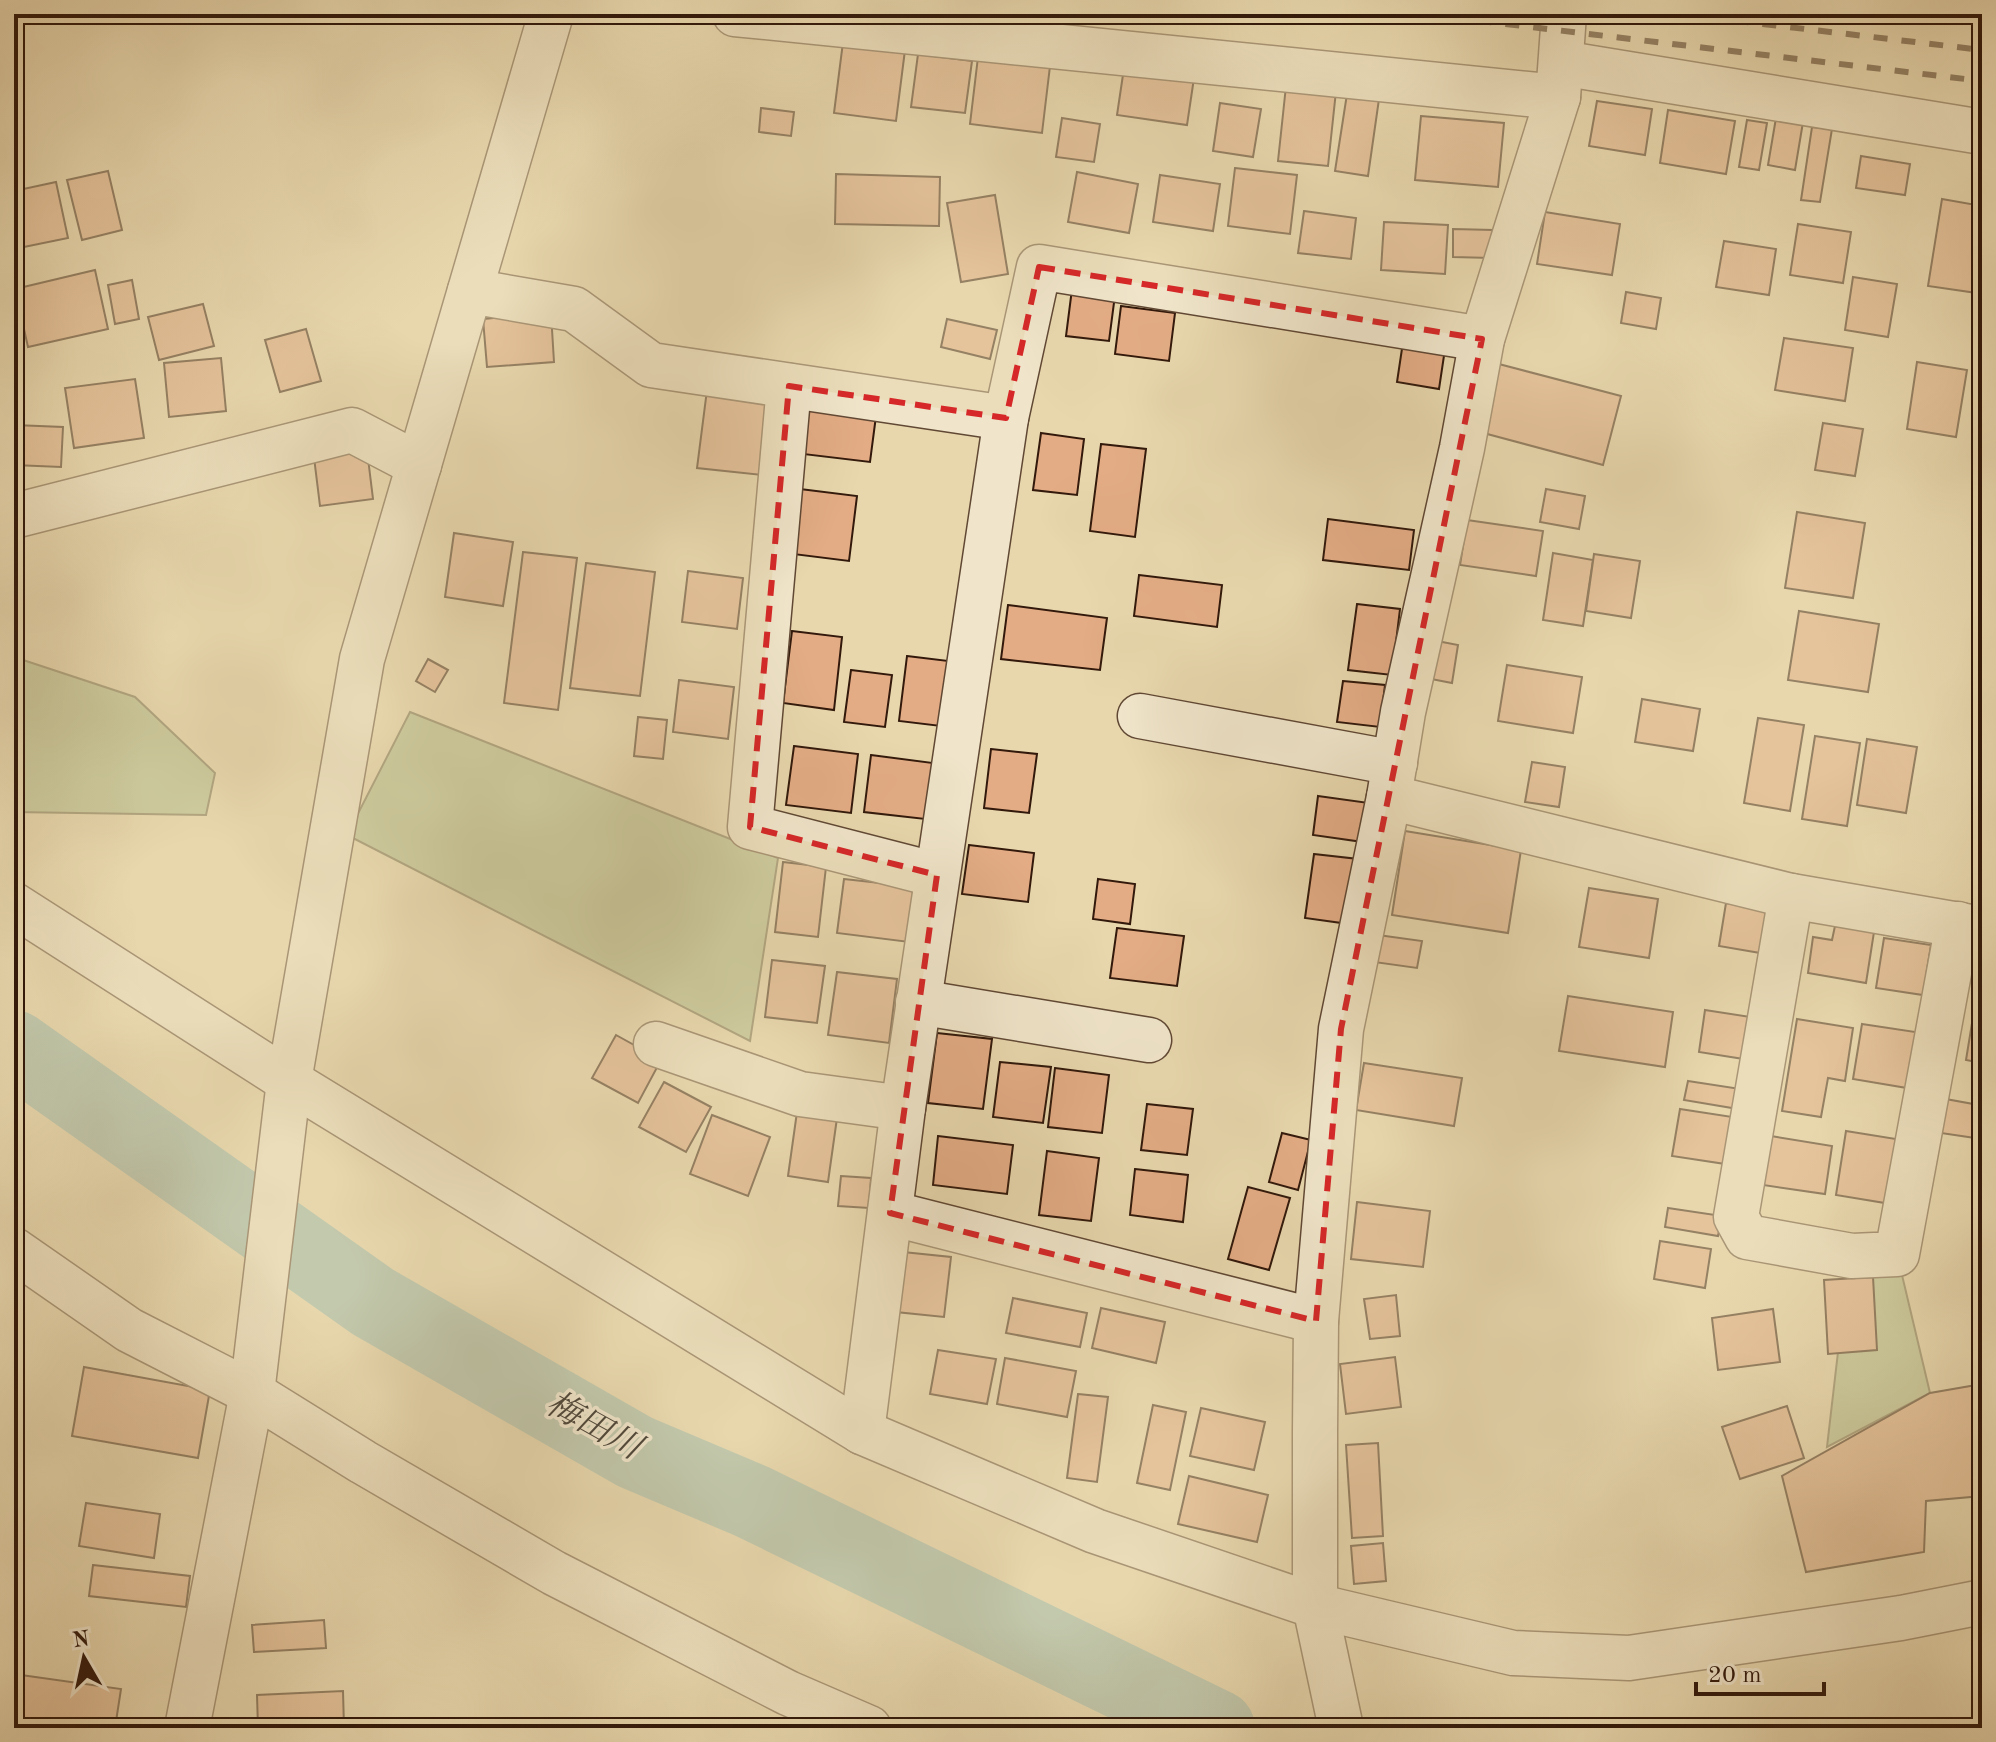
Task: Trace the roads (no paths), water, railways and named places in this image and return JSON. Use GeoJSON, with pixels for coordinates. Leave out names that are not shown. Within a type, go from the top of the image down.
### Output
{"type":"FeatureCollection","features":[{"type":"Feature","properties":{"kind":"street"},"geometry":{"type":"LineString","coordinates":[[187,1728],[252,1393],[289,1081],[362,659],[551,14]]}},
{"type":"Feature","properties":{"kind":"street"},"geometry":{"type":"LineString","coordinates":[[735,14],[1559,80],[1982,132]]}},
{"type":"Feature","properties":{"kind":"street"},"geometry":{"type":"LineString","coordinates":[[1341,1728],[1319,1623],[1316,1321],[1341,1029],[1403,712],[1462,448],[1482,339],[1559,80],[1564,14]]}},
{"type":"Feature","properties":{"kind":"street"},"geometry":{"type":"LineString","coordinates":[[862,1432],[918,1002],[1006,418],[1039,267],[1482,339]]}},
{"type":"Feature","properties":{"kind":"street"},"geometry":{"type":"LineString","coordinates":[[470,291],[574,309],[651,365],[1006,418]]}},
{"type":"Feature","properties":{"kind":"street"},"geometry":{"type":"LineString","coordinates":[[789,386],[750,827],[937,875]]}},
{"type":"Feature","properties":{"kind":"street"},"geometry":{"type":"LineString","coordinates":[[14,516],[352,430],[419,465]]}},
{"type":"Feature","properties":{"kind":"street"},"geometry":{"type":"LineString","coordinates":[[1140,716],[1392,780],[1791,896],[1970,926],[1897,1254],[1852,1256],[1747,1237],[1736,1217],[1791,896]]}},
{"type":"Feature","properties":{"kind":"street"},"geometry":{"type":"LineString","coordinates":[[14,905],[289,1081],[862,1432],[1319,1623],[1513,1653],[1629,1658],[1901,1618],[1982,1602]]}},
{"type":"Feature","properties":{"kind":"street"},"geometry":{"type":"LineString","coordinates":[[918,1002],[1149,1040]]}},
{"type":"Feature","properties":{"kind":"street"},"geometry":{"type":"LineString","coordinates":[[656,1044],[800,1094],[903,1108]]}},
{"type":"Feature","properties":{"kind":"street"},"geometry":{"type":"LineString","coordinates":[[890,1213],[1316,1321]]}},
{"type":"Feature","properties":{"kind":"street"},"geometry":{"type":"LineString","coordinates":[[14,1250],[129,1330],[252,1393],[363,1462],[554,1573],[788,1693],[869,1728]]}},
{"type":"Feature","properties":{"kind":"waterway","name":"梅田川"},"geometry":{"type":"LineString","coordinates":[[14,1048],[373,1302],[635,1452],[751,1501],[1217,1728]]}},
{"type":"Feature","properties":{"kind":"railway"},"geometry":{"type":"LineString","coordinates":[[1422,14],[1982,81]]}},
{"type":"Feature","properties":{"kind":"railway"},"geometry":{"type":"LineString","coordinates":[[1679,14],[1982,50]]}}]}
